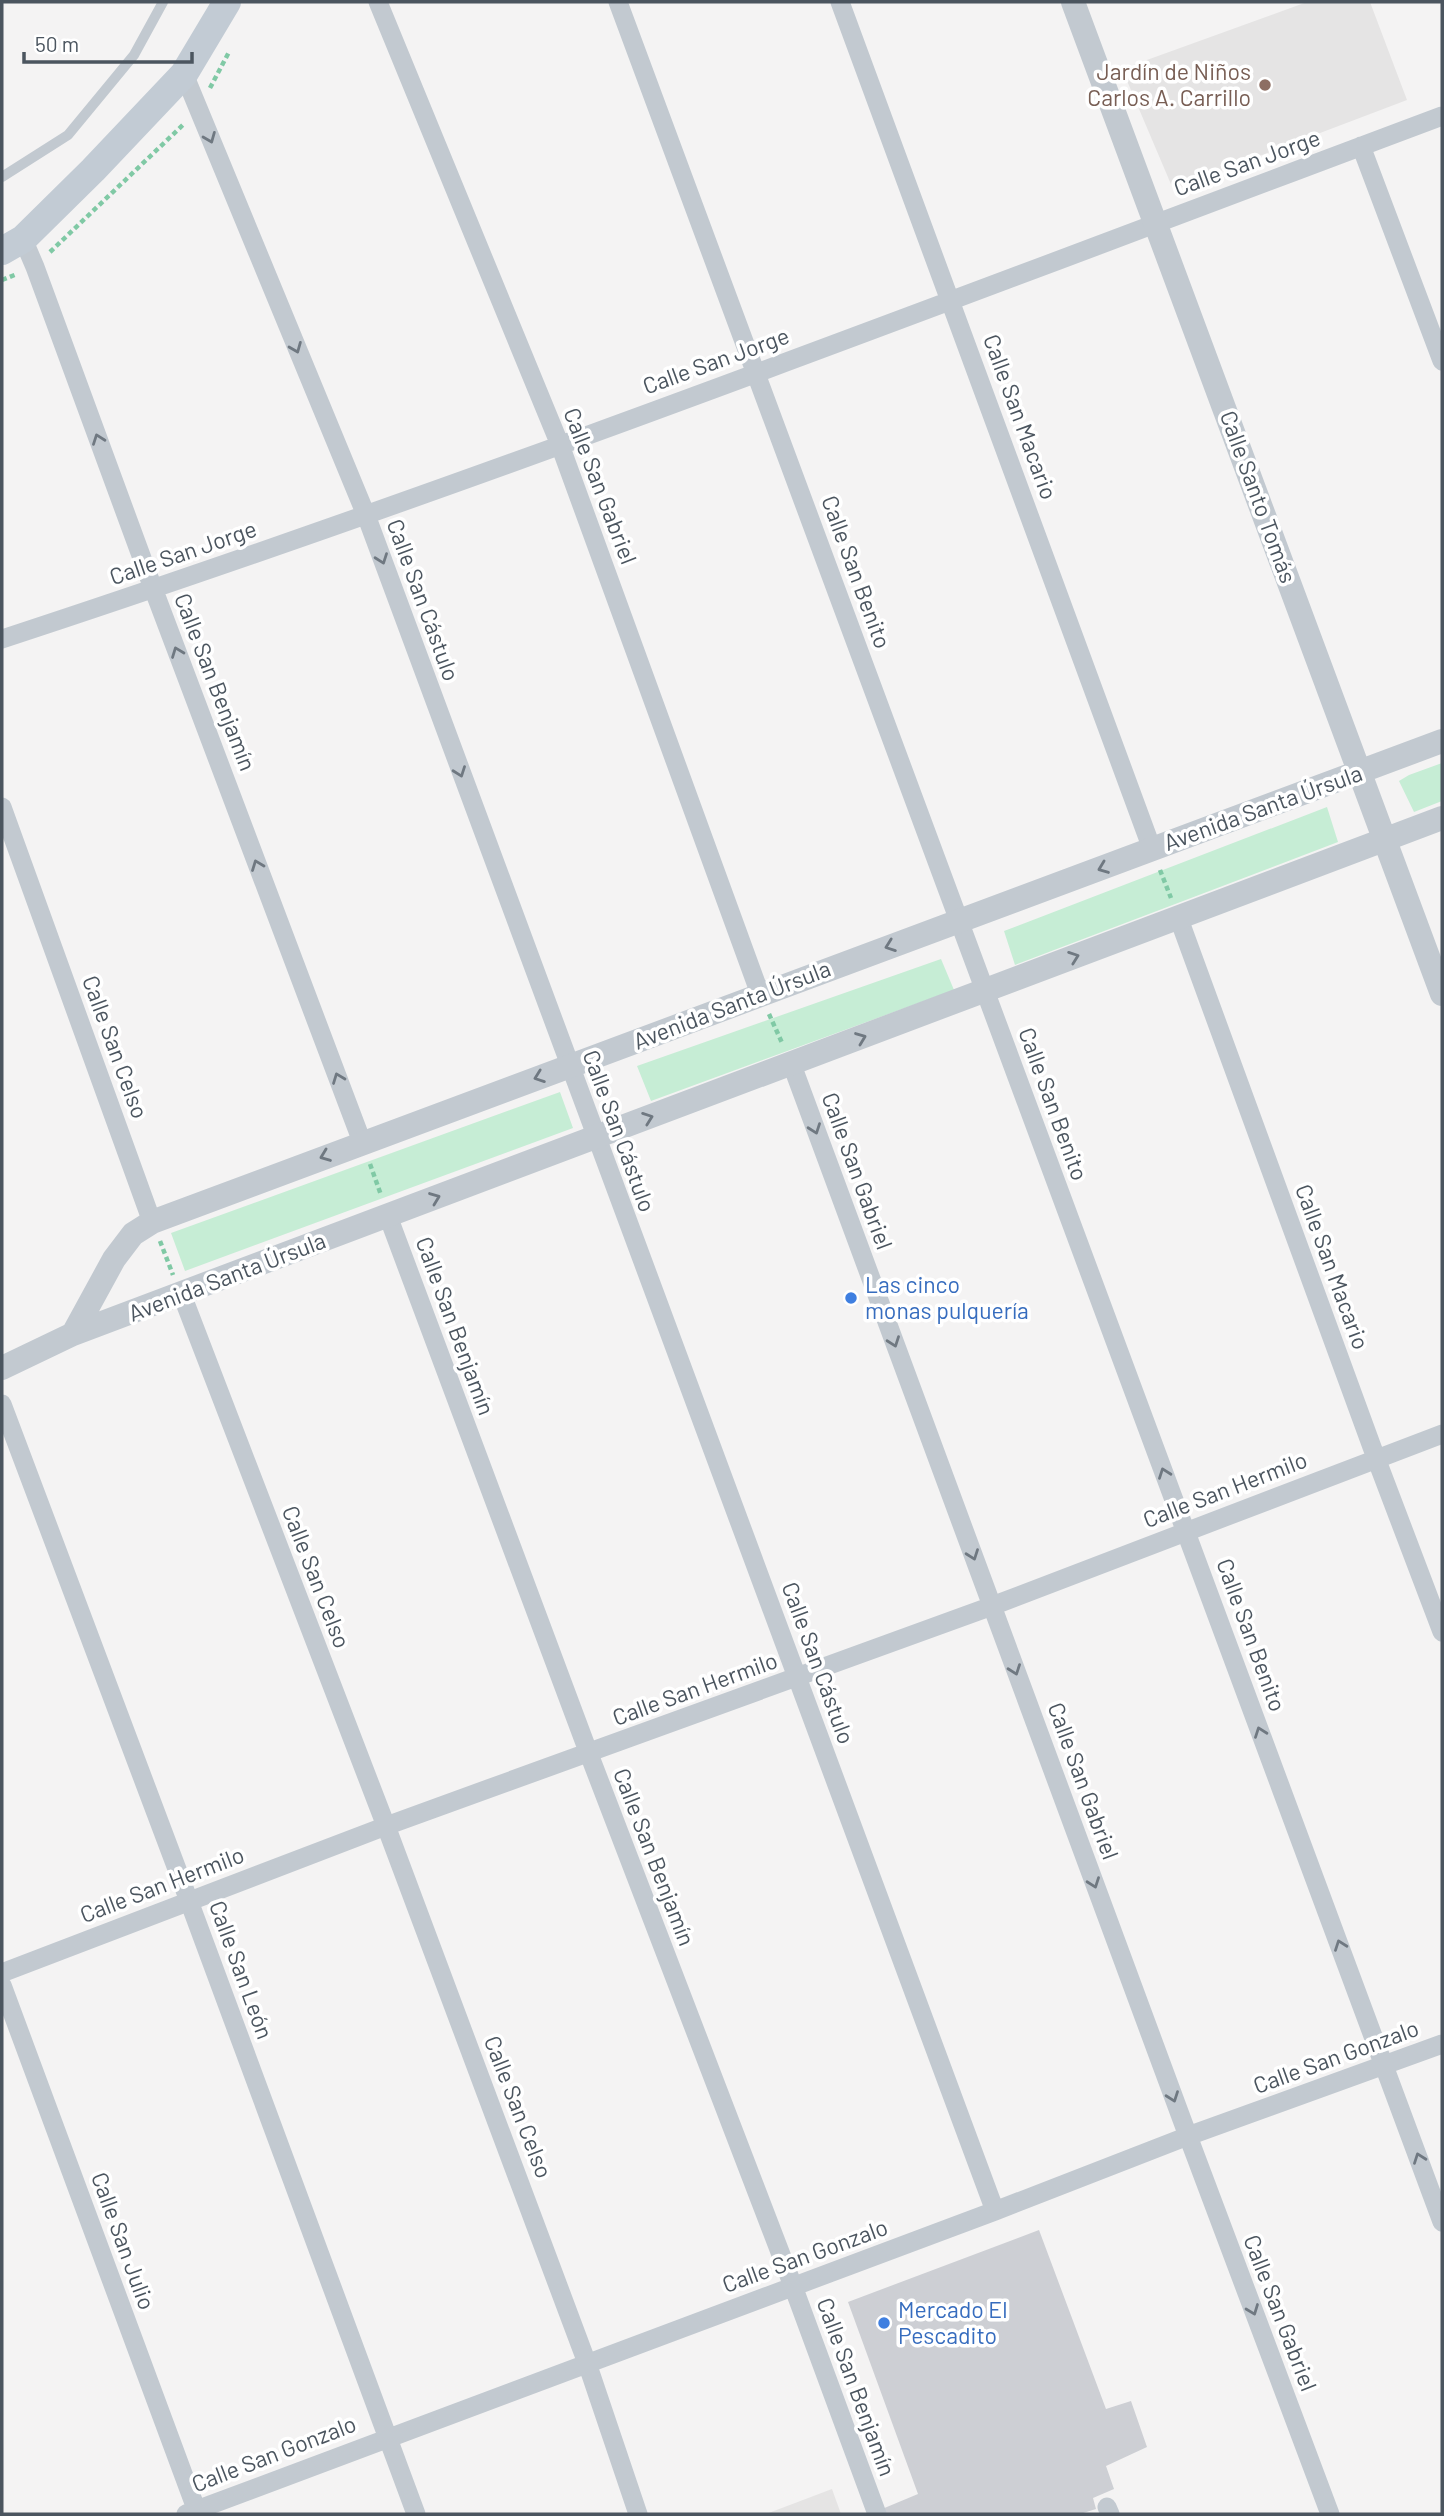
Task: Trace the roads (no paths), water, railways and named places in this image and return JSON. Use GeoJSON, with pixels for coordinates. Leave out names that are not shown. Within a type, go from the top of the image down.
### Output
{"type":"FeatureCollection","features":[{"type":"Feature","properties":{"kind":"main road"},"geometry":{"type":"LineString","coordinates":[[12,245],[93,170],[184,75],[227,2]]}},
{"type":"Feature","properties":{"kind":"street","name":"Calle San Gabriel"},"geometry":{"type":"LineString","coordinates":[[378,2],[560,445],[761,994]]}},
{"type":"Feature","properties":{"kind":"street","name":"Calle San Benito"},"geometry":{"type":"LineString","coordinates":[[618,2],[1442,2222]]}},
{"type":"Feature","properties":{"kind":"street","name":"Calle San Macario"},"geometry":{"type":"LineString","coordinates":[[840,2],[1152,849]]}},
{"type":"Feature","properties":{"kind":"street","name":"Calle Santo Tomás"},"geometry":{"type":"LineString","coordinates":[[1073,2],[1442,994]]}},
{"type":"Feature","properties":{"kind":"street","name":"Calle San Cástulo"},"geometry":{"type":"LineString","coordinates":[[184,75],[366,515],[995,2211]]}},
{"type":"Feature","properties":{"kind":"street","name":"Calle San Jorge"},"geometry":{"type":"LineString","coordinates":[[2,639],[366,515],[560,445],[1442,116]]}},
{"type":"Feature","properties":{"kind":"street"},"geometry":{"type":"LineString","coordinates":[[1361,146],[1442,361]]}},
{"type":"Feature","properties":{"kind":"street","name":"Calle San Benjamín"},"geometry":{"type":"LineString","coordinates":[[12,245],[36,267],[153,589],[362,1142]]}},
{"type":"Feature","properties":{"kind":"street","name":"Avenida Santa Úrsula"},"geometry":{"type":"LineString","coordinates":[[73,1334],[114,1259],[133,1234],[152,1222],[1442,741]]}},
{"type":"Feature","properties":{"kind":"street","name":"Calle San Celso"},"geometry":{"type":"LineString","coordinates":[[2,807],[152,1222]]}},
{"type":"Feature","properties":{"kind":"street","name":"Avenida Santa Úrsula"},"geometry":{"type":"LineString","coordinates":[[2,1368],[73,1334],[1442,818]]}},
{"type":"Feature","properties":{"kind":"street","name":"Calle San Macario"},"geometry":{"type":"LineString","coordinates":[[1179,919],[1442,1632]]}},
{"type":"Feature","properties":{"kind":"street","name":"Calle San Gabriel"},"geometry":{"type":"LineString","coordinates":[[792,1065],[1330,2514]]}},
{"type":"Feature","properties":{"kind":"street","name":"Calle San Benjamín"},"geometry":{"type":"LineString","coordinates":[[388,1216],[877,2514]]}},
{"type":"Feature","properties":{"kind":"street","name":"Calle San Celso"},"geometry":{"type":"LineString","coordinates":[[181,1295],[386,1826],[587,2362],[638,2514]]}},
{"type":"Feature","properties":{"kind":"street","name":"Calle San León"},"geometry":{"type":"LineString","coordinates":[[2,1404],[416,2514]]}},
{"type":"Feature","properties":{"kind":"street","name":"Calle San Hermilo"},"geometry":{"type":"LineString","coordinates":[[2,1972],[386,1826],[992,1606],[1442,1434]]}},
{"type":"Feature","properties":{"kind":"street","name":"Calle San Julio"},"geometry":{"type":"LineString","coordinates":[[2,1985],[193,2513]]}},
{"type":"Feature","properties":{"kind":"street","name":"Calle San Gonzalo"},"geometry":{"type":"LineString","coordinates":[[193,2513],[387,2437],[995,2211],[1188,2136],[1442,2044]]}},
{"type":"Feature","properties":{"kind":"lane"},"geometry":{"type":"LineString","coordinates":[[2,177],[68,135],[134,55],[163,2]]}},
{"type":"Feature","properties":{"kind":"place","name":"Jardín de Niños Carlos A. Carrillo"},"geometry":{"type":"Point","coordinates":[1265,85]}},
{"type":"Feature","properties":{"kind":"place","name":"Las cinco monas pulquería"},"geometry":{"type":"Point","coordinates":[851,1298]}},
{"type":"Feature","properties":{"kind":"place","name":"Mercado El Pescadito"},"geometry":{"type":"Point","coordinates":[884,2323]}}]}
